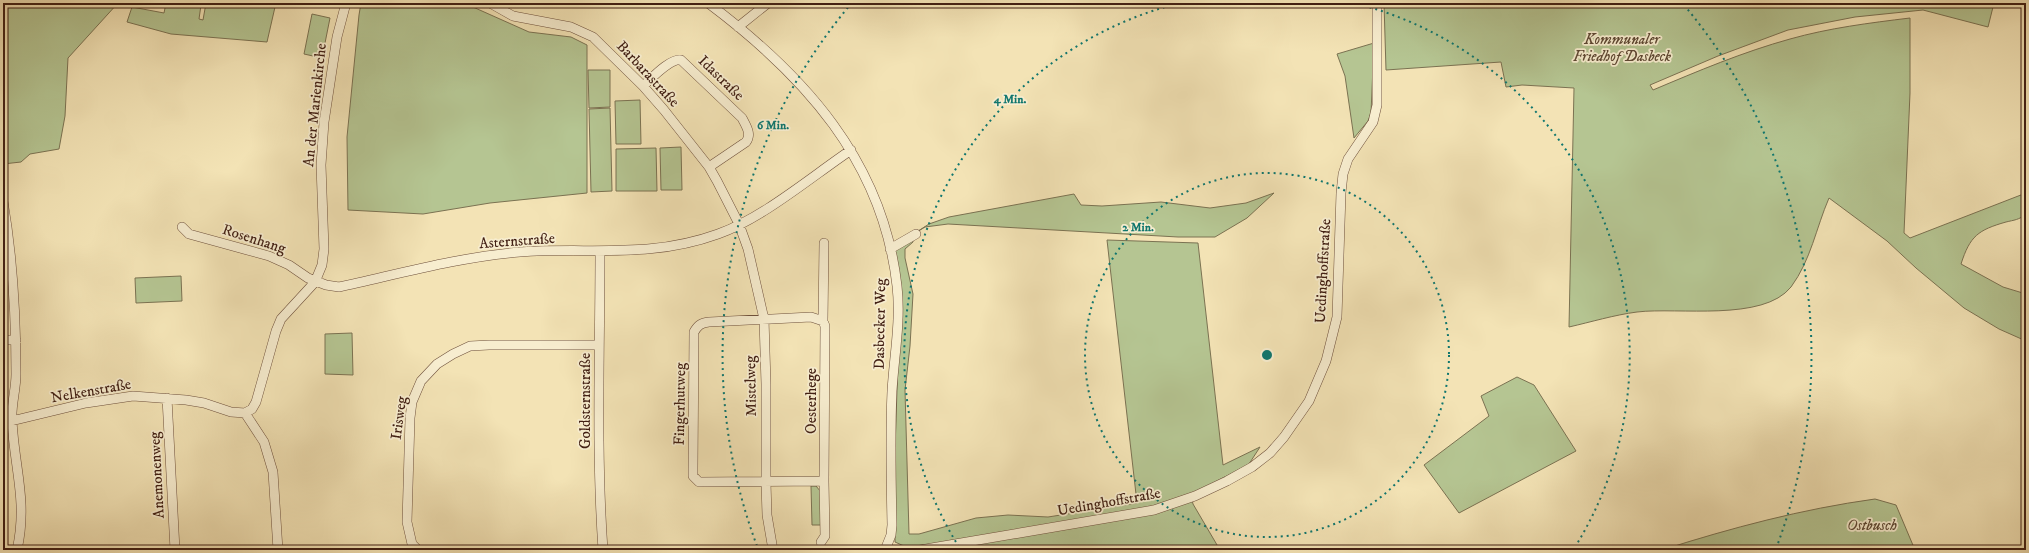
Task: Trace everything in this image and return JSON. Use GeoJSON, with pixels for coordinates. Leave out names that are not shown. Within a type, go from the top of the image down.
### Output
{"type":"FeatureCollection","features":[{"type":"Feature","properties":{"kind":"street","name":"An der Marienkirche"},"geometry":{"type":"LineString","coordinates":[[315,282],[321,269],[324,249],[321,165],[328,91],[337,37],[346,3]]}},
{"type":"Feature","properties":{"kind":"street","name":"Barbarastraße"},"geometry":{"type":"LineString","coordinates":[[490,3],[513,16],[571,27],[593,37],[643,86],[709,167],[739,224]]}},
{"type":"Feature","properties":{"kind":"street","name":"Dasbecker Weg"},"geometry":{"type":"LineString","coordinates":[[708,3],[793,75],[832,120],[851,150],[871,190],[890,249],[898,295],[891,447],[892,524],[886,548]]}},
{"type":"Feature","properties":{"kind":"street"},"geometry":{"type":"LineString","coordinates":[[738,27],[768,3]]}},
{"type":"Feature","properties":{"kind":"street","name":"Uedinghoffstraße"},"geometry":{"type":"LineString","coordinates":[[920,550],[1120,517],[1173,505],[1220,484],[1252,467],[1270,453],[1284,437],[1310,401],[1326,361],[1337,317],[1341,193],[1343,174],[1353,149],[1373,122],[1377,105],[1377,3]]}},
{"type":"Feature","properties":{"kind":"street","name":"Idastraße"},"geometry":{"type":"LineString","coordinates":[[643,86],[670,62],[677,59],[680,60],[742,118],[748,130],[749,139],[709,167]]}},
{"type":"Feature","properties":{"kind":"street","name":"Asternstraße"},"geometry":{"type":"LineString","coordinates":[[315,282],[339,287],[454,261],[519,252],[600,252],[678,246],[720,233],[739,224],[775,203],[851,150]]}},
{"type":"Feature","properties":{"kind":"street"},"geometry":{"type":"LineString","coordinates":[[3,202],[16,340],[16,377],[8,422],[22,494],[22,520],[17,550]]}},
{"type":"Feature","properties":{"kind":"street","name":"Mistelweg"},"geometry":{"type":"LineString","coordinates":[[739,224],[753,265],[764,319],[767,515],[773,550]]}},
{"type":"Feature","properties":{"kind":"street","name":"Rosenhang"},"geometry":{"type":"LineString","coordinates":[[182,227],[189,234],[274,258],[315,282]]}},
{"type":"Feature","properties":{"kind":"street"},"geometry":{"type":"LineString","coordinates":[[890,249],[916,234]]}},
{"type":"Feature","properties":{"kind":"street","name":"Oesterhege"},"geometry":{"type":"LineString","coordinates":[[820,542],[825,536],[825,326],[823,321],[824,243]]}},
{"type":"Feature","properties":{"kind":"street","name":"Goldsternstraße"},"geometry":{"type":"LineString","coordinates":[[600,252],[599,485],[604,550]]}},
{"type":"Feature","properties":{"kind":"street"},"geometry":{"type":"LineString","coordinates":[[278,550],[273,472],[264,442],[245,413],[252,409],[256,402],[276,331],[282,319],[315,282]]}},
{"type":"Feature","properties":{"kind":"street"},"geometry":{"type":"LineString","coordinates":[[764,319],[811,317],[823,321]]}},
{"type":"Feature","properties":{"kind":"street","name":"Fingerhutweg"},"geometry":{"type":"LineString","coordinates":[[764,319],[704,323],[698,326],[694,332],[693,468],[694,476],[699,482],[766,483]]}},
{"type":"Feature","properties":{"kind":"street"},"geometry":{"type":"LineString","coordinates":[[3,340],[16,340]]}},
{"type":"Feature","properties":{"kind":"street","name":"Irisweg"},"geometry":{"type":"LineString","coordinates":[[418,550],[411,539],[407,516],[410,418],[412,402],[421,381],[437,364],[470,346],[599,345]]}},
{"type":"Feature","properties":{"kind":"street","name":"Nelkenstraße"},"geometry":{"type":"LineString","coordinates":[[8,422],[86,403],[133,396],[167,398],[204,403],[231,412],[245,413]]}},
{"type":"Feature","properties":{"kind":"street","name":"Anemonenweg"},"geometry":{"type":"LineString","coordinates":[[167,398],[175,550]]}},
{"type":"Feature","properties":{"kind":"street"},"geometry":{"type":"LineString","coordinates":[[766,483],[824,481]]}},
{"type":"Feature","properties":{"kind":"street"},"geometry":{"type":"LineString","coordinates":[[886,548],[896,550]]}},
{"type":"Feature","properties":{"kind":"green space"},"geometry":{"type":"Polygon","coordinates":[[[3,3],[118,3],[68,58],[65,116],[59,149],[30,154],[21,162],[3,164],[3,3]]]}},
{"type":"Feature","properties":{"kind":"green space"},"geometry":{"type":"Polygon","coordinates":[[[166,3],[201,5],[199,19],[203,20],[206,3],[250,3],[275,7],[267,42],[171,34],[127,22],[132,7],[164,13],[166,3]]]}},
{"type":"Feature","properties":{"kind":"green space"},"geometry":{"type":"Polygon","coordinates":[[[361,3],[464,3],[529,32],[571,37],[587,45],[587,193],[490,203],[423,214],[348,210],[347,137],[361,3]]]}},
{"type":"Feature","properties":{"kind":"green space","name":"Kommunaler Friedhof Dasbeck"},"geometry":{"type":"Polygon","coordinates":[[[1384,3],[1994,3],[1988,27],[1923,10],[1855,17],[1788,30],[1718,56],[1650,85],[1653,90],[1738,56],[1772,44],[1805,35],[1849,26],[1910,18],[1910,93],[1904,233],[1910,238],[2026,193],[2026,214],[2019,219],[1996,225],[1982,231],[1976,236],[1968,247],[1961,264],[2003,287],[2026,294],[2026,341],[1999,329],[1964,308],[1916,268],[1887,241],[1829,198],[1804,266],[1791,287],[1778,298],[1761,305],[1741,309],[1719,311],[1637,312],[1569,327],[1574,88],[1522,85],[1506,87],[1501,62],[1386,70],[1384,3]]]}},
{"type":"Feature","properties":{"kind":"green space"},"geometry":{"type":"Polygon","coordinates":[[[312,14],[330,18],[322,58],[304,54],[312,14]]]}},
{"type":"Feature","properties":{"kind":"green space"},"geometry":{"type":"Polygon","coordinates":[[[1374,43],[1371,113],[1368,121],[1354,138],[1345,76],[1337,54],[1374,43]]]}},
{"type":"Feature","properties":{"kind":"green space"},"geometry":{"type":"Polygon","coordinates":[[[588,70],[610,70],[610,107],[589,108],[588,70]]]}},
{"type":"Feature","properties":{"kind":"green space"},"geometry":{"type":"Polygon","coordinates":[[[640,100],[641,144],[616,144],[615,101],[640,100]]]}},
{"type":"Feature","properties":{"kind":"green space"},"geometry":{"type":"Polygon","coordinates":[[[610,108],[612,191],[591,192],[589,109],[610,108]]]}},
{"type":"Feature","properties":{"kind":"green space"},"geometry":{"type":"Polygon","coordinates":[[[681,147],[682,190],[661,190],[660,148],[681,147]]]}},
{"type":"Feature","properties":{"kind":"green space"},"geometry":{"type":"Polygon","coordinates":[[[656,148],[657,191],[616,191],[616,149],[656,148]]]}},
{"type":"Feature","properties":{"kind":"green space"},"geometry":{"type":"Polygon","coordinates":[[[1274,193],[1247,218],[1215,237],[1178,237],[948,224],[925,227],[901,242],[929,224],[949,217],[1074,194],[1081,205],[1102,206],[1161,202],[1210,208],[1246,203],[1274,193]]]}},
{"type":"Feature","properties":{"kind":"green space"},"geometry":{"type":"Polygon","coordinates":[[[913,239],[913,242],[905,249],[905,258],[913,294],[910,346],[905,390],[909,534],[919,534],[976,518],[1008,515],[1048,517],[1137,503],[1107,240],[1198,243],[1223,465],[1260,447],[1249,464],[1191,495],[1193,504],[1220,550],[967,550],[965,547],[940,550],[913,550],[895,542],[895,449],[900,301],[895,252],[900,246],[913,239]]]}},
{"type":"Feature","properties":{"kind":"green space"},"geometry":{"type":"Polygon","coordinates":[[[181,276],[182,301],[136,303],[135,278],[181,276]]]}},
{"type":"Feature","properties":{"kind":"green space"},"geometry":{"type":"Polygon","coordinates":[[[352,333],[353,375],[325,374],[325,334],[352,333]]]}},
{"type":"Feature","properties":{"kind":"green space"},"geometry":{"type":"Polygon","coordinates":[[[1517,377],[1534,385],[1576,451],[1459,513],[1424,465],[1489,416],[1481,396],[1517,377]]]}},
{"type":"Feature","properties":{"kind":"green space"},"geometry":{"type":"Polygon","coordinates":[[[811,486],[816,486],[821,492],[821,525],[812,525],[811,486]]]}},
{"type":"Feature","properties":{"kind":"green space","name":"Ostbusch"},"geometry":{"type":"Polygon","coordinates":[[[1875,499],[1896,505],[1915,550],[1662,550],[1767,520],[1821,508],[1875,499]]]}}]}
